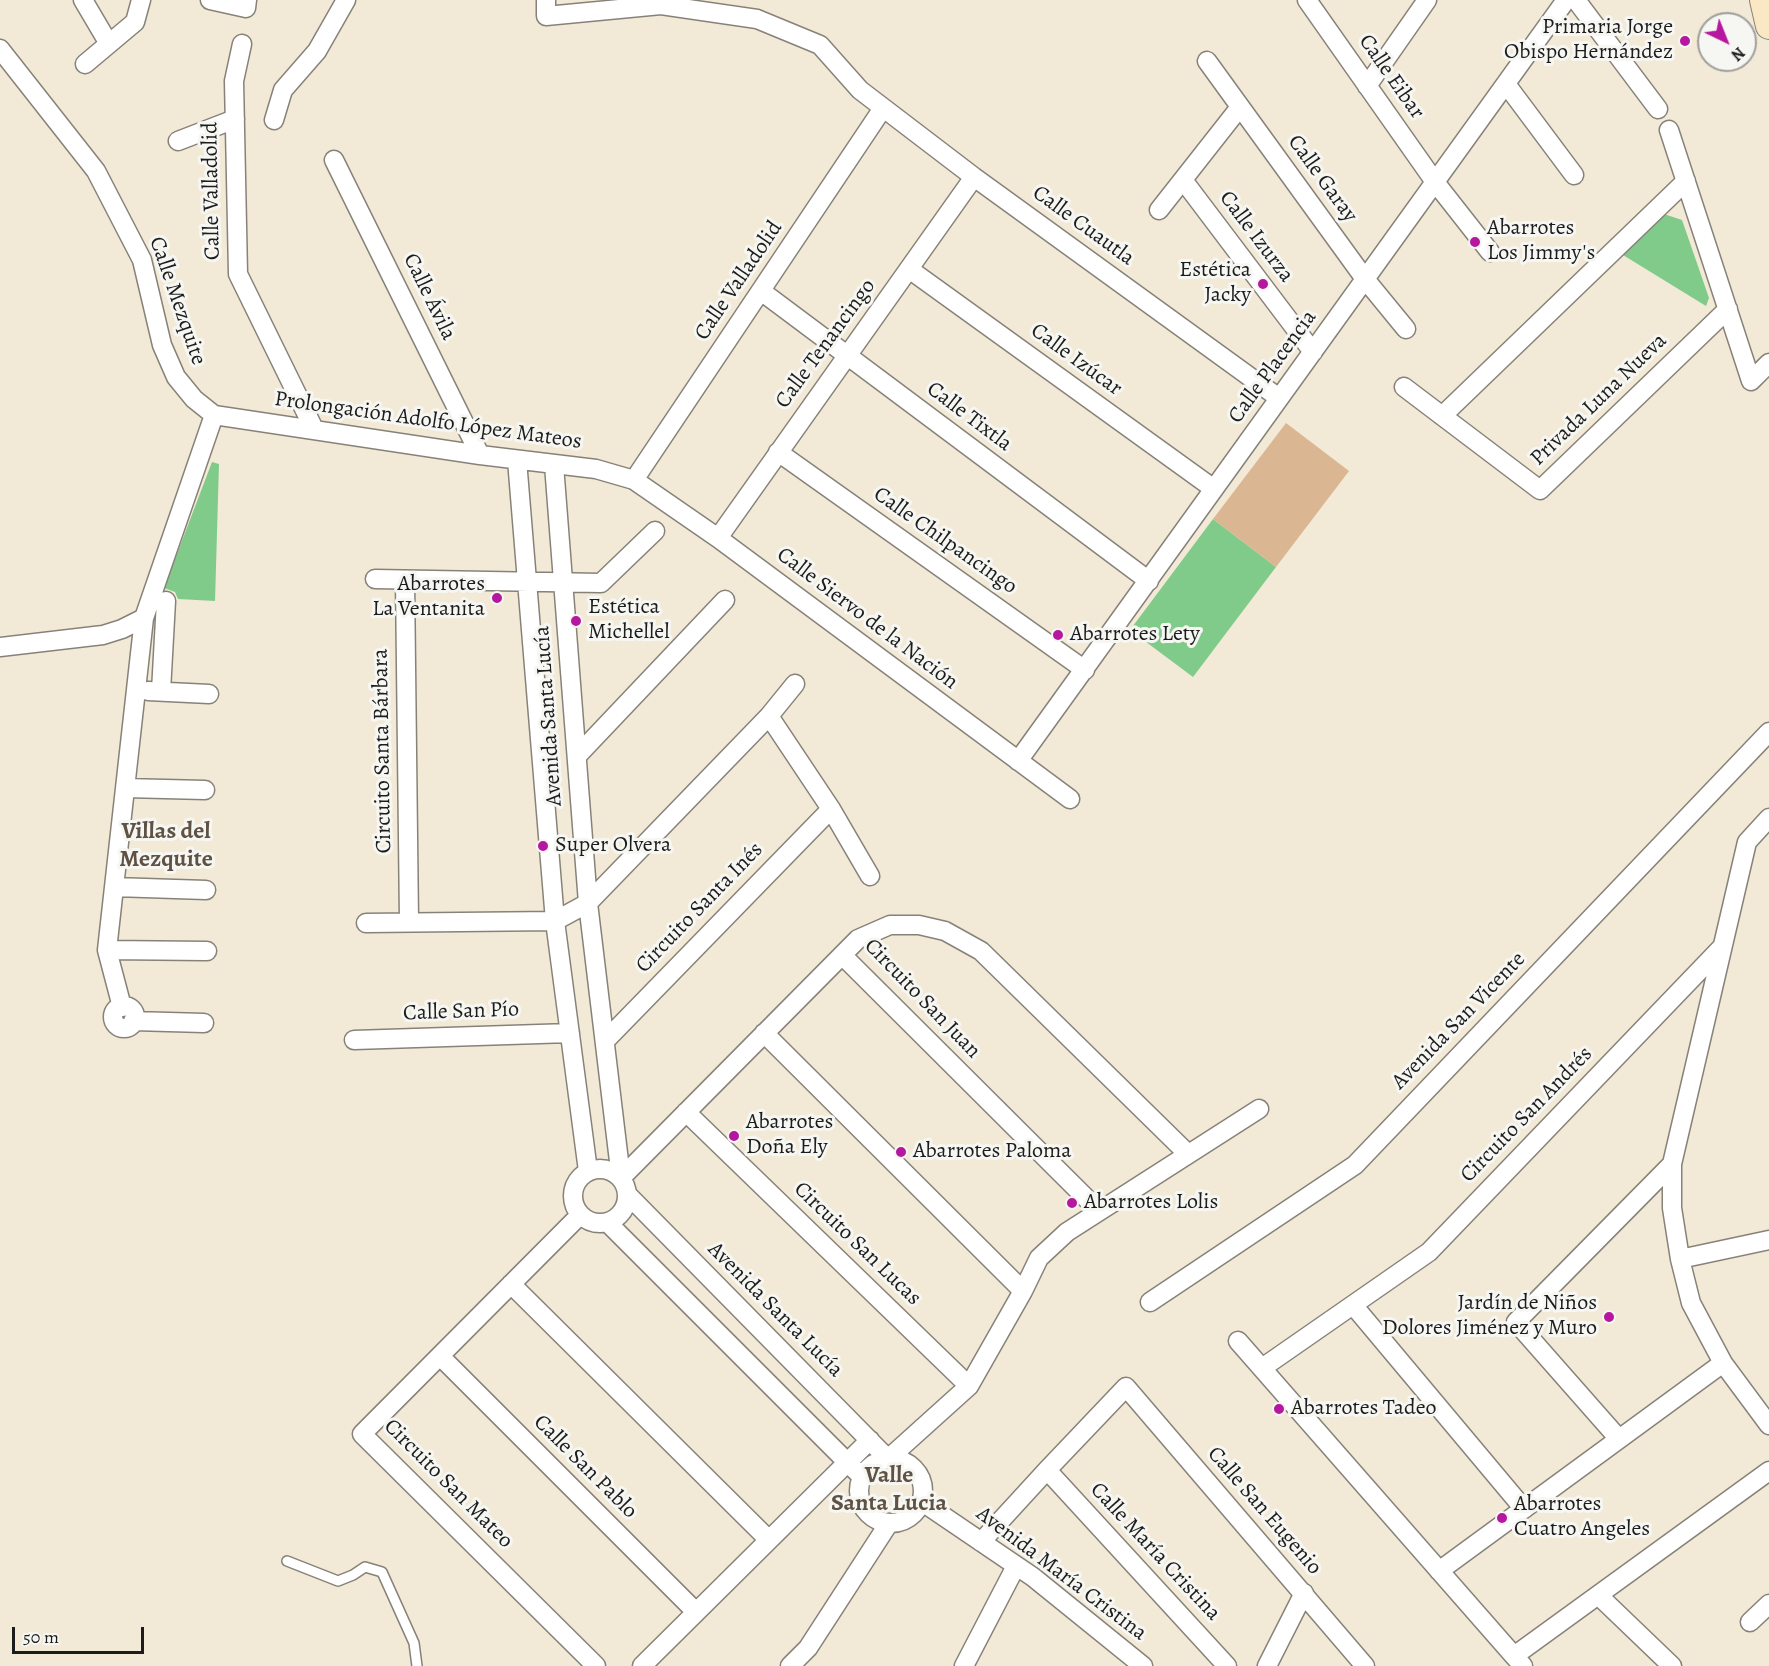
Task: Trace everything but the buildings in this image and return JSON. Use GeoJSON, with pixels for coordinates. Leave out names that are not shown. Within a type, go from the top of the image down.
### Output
{"type":"FeatureCollection","features":[{"type":"Feature","properties":{"kind":"street"},"geometry":{"type":"LineString","coordinates":[[83,0],[109,44]]}},
{"type":"Feature","properties":{"kind":"street"},"geometry":{"type":"LineString","coordinates":[[85,63],[135,22],[141,0]]}},
{"type":"Feature","properties":{"kind":"street"},"geometry":{"type":"LineString","coordinates":[[210,0],[246,4]]}},
{"type":"Feature","properties":{"kind":"street"},"geometry":{"type":"LineString","coordinates":[[274,120],[283,90],[317,51],[346,0]]}},
{"type":"Feature","properties":{"kind":"street","name":"Calle Cuautla"},"geometry":{"type":"LineString","coordinates":[[546,0],[546,16],[661,5],[758,20],[820,45],[860,90],[974,177],[1279,398]]}},
{"type":"Feature","properties":{"kind":"street","name":"Calle Eibar"},"geometry":{"type":"LineString","coordinates":[[1307,0],[1435,182],[1490,252]]}},
{"type":"Feature","properties":{"kind":"street"},"geometry":{"type":"LineString","coordinates":[[1367,86],[1427,0]]}},
{"type":"Feature","properties":{"kind":"street","name":"Calle Placencia"},"geometry":{"type":"LineString","coordinates":[[1018,761],[1566,0]]}},
{"type":"Feature","properties":{"kind":"street"},"geometry":{"type":"LineString","coordinates":[[1576,0],[1658,109]]}},
{"type":"Feature","properties":{"kind":"street"},"geometry":{"type":"LineString","coordinates":[[1763,0],[1769,26]]}},
{"type":"Feature","properties":{"kind":"street","name":"Calle Valladolid"},"geometry":{"type":"LineString","coordinates":[[242,44],[234,81],[238,274],[314,429]]}},
{"type":"Feature","properties":{"kind":"street","name":"Calle Mezquite"},"geometry":{"type":"LineString","coordinates":[[0,49],[96,171],[142,260],[162,345],[176,377],[194,399],[214,415]]}},
{"type":"Feature","properties":{"kind":"street","name":"Calle Garay"},"geometry":{"type":"LineString","coordinates":[[1207,61],[1365,279],[1406,329]]}},
{"type":"Feature","properties":{"kind":"street"},"geometry":{"type":"LineString","coordinates":[[1506,84],[1574,176]]}},
{"type":"Feature","properties":{"kind":"street"},"geometry":{"type":"LineString","coordinates":[[1159,210],[1240,107]]}},
{"type":"Feature","properties":{"kind":"street","name":"Calle Valladolid"},"geometry":{"type":"LineString","coordinates":[[634,480],[884,108]]}},
{"type":"Feature","properties":{"kind":"street"},"geometry":{"type":"LineString","coordinates":[[178,141],[235,119]]}},
{"type":"Feature","properties":{"kind":"street"},"geometry":{"type":"LineString","coordinates":[[1669,130],[1751,381],[1769,363]]}},
{"type":"Feature","properties":{"kind":"street","name":"Calle Ávila"},"geometry":{"type":"LineString","coordinates":[[334,160],[480,454]]}},
{"type":"Feature","properties":{"kind":"street","name":"Calle Tenancingo"},"geometry":{"type":"LineString","coordinates":[[717,538],[974,177]]}},
{"type":"Feature","properties":{"kind":"street","name":"Calle Izurza"},"geometry":{"type":"LineString","coordinates":[[1183,180],[1313,352]]}},
{"type":"Feature","properties":{"kind":"street"},"geometry":{"type":"LineString","coordinates":[[1442,416],[1686,181]]}},
{"type":"Feature","properties":{"kind":"street","name":"Calle Izúcar"},"geometry":{"type":"LineString","coordinates":[[909,269],[1215,489]]}},
{"type":"Feature","properties":{"kind":"street","name":"Calle Tixtla"},"geometry":{"type":"LineString","coordinates":[[761,291],[1149,581]]}},
{"type":"Feature","properties":{"kind":"street","name":"Privada Luna Nueva"},"geometry":{"type":"LineString","coordinates":[[1404,387],[1540,490],[1728,309]]}},
{"type":"Feature","properties":{"kind":"street"},"geometry":{"type":"LineString","coordinates":[[204,1023],[133,1022],[127,1027],[119,1027],[115,1024],[113,1016],[118,1008],[122,1007],[107,950],[144,618],[214,415]]}},
{"type":"Feature","properties":{"kind":"street","name":"Prolongación Adolfo López Mateos"},"geometry":{"type":"LineString","coordinates":[[214,415],[516,460],[596,469],[634,480]]}},
{"type":"Feature","properties":{"kind":"street","name":"Calle Chilpancingo"},"geometry":{"type":"LineString","coordinates":[[778,452],[1085,670]]}},
{"type":"Feature","properties":{"kind":"street","name":"Avenida Santa Lucía"},"geometry":{"type":"LineString","coordinates":[[516,460],[555,921],[588,1171]]}},
{"type":"Feature","properties":{"kind":"street","name":"Avenida Santa Lucía"},"geometry":{"type":"LineString","coordinates":[[554,465],[588,903],[621,1178]]}},
{"type":"Feature","properties":{"kind":"street","name":"Calle Siervo de la Nación"},"geometry":{"type":"LineString","coordinates":[[634,480],[717,538],[1070,799]]}},
{"type":"Feature","properties":{"kind":"street"},"geometry":{"type":"LineString","coordinates":[[375,579],[601,583],[655,531]]}},
{"type":"Feature","properties":{"kind":"street","name":"Circuito Santa Bárbara"},"geometry":{"type":"LineString","coordinates":[[405,580],[409,922]]}},
{"type":"Feature","properties":{"kind":"street"},"geometry":{"type":"LineString","coordinates":[[576,756],[725,600]]}},
{"type":"Feature","properties":{"kind":"street"},"geometry":{"type":"LineString","coordinates":[[161,691],[166,601]]}},
{"type":"Feature","properties":{"kind":"street"},"geometry":{"type":"LineString","coordinates":[[0,647],[103,635],[144,618]]}},
{"type":"Feature","properties":{"kind":"street"},"geometry":{"type":"LineString","coordinates":[[366,923],[555,921],[588,903],[769,716],[795,684]]}},
{"type":"Feature","properties":{"kind":"street"},"geometry":{"type":"LineString","coordinates":[[135,691],[209,694]]}},
{"type":"Feature","properties":{"kind":"street"},"geometry":{"type":"LineString","coordinates":[[769,716],[831,809],[870,876]]}},
{"type":"Feature","properties":{"kind":"street","name":"Avenida San Vicente"},"geometry":{"type":"LineString","coordinates":[[1150,1302],[1355,1165],[1769,732]]}},
{"type":"Feature","properties":{"kind":"street"},"geometry":{"type":"LineString","coordinates":[[125,788],[205,790]]}},
{"type":"Feature","properties":{"kind":"street","name":"Circuito Santa Inés"},"geometry":{"type":"LineString","coordinates":[[605,1041],[831,809]]}},
{"type":"Feature","properties":{"kind":"street"},"geometry":{"type":"LineString","coordinates":[[1769,818],[1747,842],[1672,1164],[1672,1208],[1680,1259],[1691,1303],[1723,1363],[1769,1425]]}},
{"type":"Feature","properties":{"kind":"street"},"geometry":{"type":"LineString","coordinates":[[114,887],[206,890]]}},
{"type":"Feature","properties":{"kind":"street","name":"Circuito San Juan"},"geometry":{"type":"LineString","coordinates":[[1099,1211],[842,955],[858,939],[890,925],[919,925],[945,930],[966,941],[981,951],[1188,1154]]}},
{"type":"Feature","properties":{"kind":"street","name":"Circuito San Andrés"},"geometry":{"type":"LineString","coordinates":[[1262,1368],[1428,1252],[1723,945]]}},
{"type":"Feature","properties":{"kind":"street"},"geometry":{"type":"LineString","coordinates":[[107,950],[207,951]]}},
{"type":"Feature","properties":{"kind":"street"},"geometry":{"type":"LineString","coordinates":[[621,1178],[842,955]]}},
{"type":"Feature","properties":{"kind":"street","name":"Calle San Pío"},"geometry":{"type":"LineString","coordinates":[[354,1040],[570,1033]]}},
{"type":"Feature","properties":{"kind":"street"},"geometry":{"type":"LineString","coordinates":[[765,1033],[1023,1291]]}},
{"type":"Feature","properties":{"kind":"street"},"geometry":{"type":"LineString","coordinates":[[888,1459],[969,1386],[1039,1258],[1067,1232],[1259,1109]]}},
{"type":"Feature","properties":{"kind":"street","name":"Circuito San Lucas"},"geometry":{"type":"LineString","coordinates":[[686,1112],[969,1386]]}},
{"type":"Feature","properties":{"kind":"street"},"geometry":{"type":"LineString","coordinates":[[1619,1439],[1516,1322],[1672,1164]]}},
{"type":"Feature","properties":{"kind":"street"},"geometry":{"type":"LineString","coordinates":[[599,1168],[610,1170],[621,1178],[628,1196],[622,1212],[608,1223],[593,1223],[580,1215],[573,1204],[573,1191],[578,1180],[588,1171],[599,1168]]}},
{"type":"Feature","properties":{"kind":"street","name":"Avenida Santa Lucía"},"geometry":{"type":"LineString","coordinates":[[628,1196],[888,1459]]}},
{"type":"Feature","properties":{"kind":"street","name":"Circuito San Mateo"},"geometry":{"type":"LineString","coordinates":[[580,1215],[362,1434],[596,1666]]}},
{"type":"Feature","properties":{"kind":"street"},"geometry":{"type":"LineString","coordinates":[[608,1223],[862,1477]]}},
{"type":"Feature","properties":{"kind":"street"},"geometry":{"type":"LineString","coordinates":[[1680,1259],[1769,1240]]}},
{"type":"Feature","properties":{"kind":"street"},"geometry":{"type":"LineString","coordinates":[[511,1284],[769,1540]]}},
{"type":"Feature","properties":{"kind":"street"},"geometry":{"type":"LineString","coordinates":[[1353,1305],[1524,1509]]}},
{"type":"Feature","properties":{"kind":"street"},"geometry":{"type":"LineString","coordinates":[[731,1345],[753,1322]]}},
{"type":"Feature","properties":{"kind":"street"},"geometry":{"type":"LineString","coordinates":[[1238,1341],[1518,1661],[1598,1594],[1769,1471]]}},
{"type":"Feature","properties":{"kind":"street","name":"Calle San Pablo"},"geometry":{"type":"LineString","coordinates":[[440,1356],[696,1612]]}},
{"type":"Feature","properties":{"kind":"street"},"geometry":{"type":"LineString","coordinates":[[1440,1571],[1723,1363]]}},
{"type":"Feature","properties":{"kind":"street","name":"Calle San Eugenio"},"geometry":{"type":"LineString","coordinates":[[1047,1470],[1126,1387],[1365,1666]]}},
{"type":"Feature","properties":{"kind":"street"},"geometry":{"type":"LineString","coordinates":[[642,1666],[870,1440]]}},
{"type":"Feature","properties":{"kind":"street"},"geometry":{"type":"LineString","coordinates":[[888,1459],[899,1460],[916,1471],[923,1491],[916,1510],[899,1522],[889,1523],[870,1515],[863,1507],[859,1487],[868,1468],[888,1459]]}},
{"type":"Feature","properties":{"kind":"street"},"geometry":{"type":"LineString","coordinates":[[981,1542],[1047,1470]]}},
{"type":"Feature","properties":{"kind":"street","name":"Calle María Cristina"},"geometry":{"type":"LineString","coordinates":[[1047,1470],[1227,1666]]}},
{"type":"Feature","properties":{"kind":"street","name":"Avenida María Cristina"},"geometry":{"type":"LineString","coordinates":[[921,1501],[1033,1577],[1143,1666]]}},
{"type":"Feature","properties":{"kind":"street"},"geometry":{"type":"LineString","coordinates":[[795,1665],[889,1523]]}},
{"type":"Feature","properties":{"kind":"street"},"geometry":{"type":"LineString","coordinates":[[964,1666],[1016,1566]]}},
{"type":"Feature","properties":{"kind":"street"},"geometry":{"type":"LineString","coordinates":[[1267,1666],[1304,1593]]}},
{"type":"Feature","properties":{"kind":"street"},"geometry":{"type":"LineString","coordinates":[[1598,1594],[1672,1666]]}},
{"type":"Feature","properties":{"kind":"street"},"geometry":{"type":"LineString","coordinates":[[1750,1622],[1768,1606]]}},
{"type":"Feature","properties":{"kind":"lane"},"geometry":{"type":"LineString","coordinates":[[287,1560],[338,1581],[353,1575],[364,1567],[382,1572],[414,1643],[417,1666]]}},
{"type":"Feature","properties":{"kind":"green space"},"geometry":{"type":"Polygon","coordinates":[[[1664,214],[1682,220],[1709,298],[1706,306],[1623,255],[1664,214]]]}},
{"type":"Feature","properties":{"kind":"green space"},"geometry":{"type":"Polygon","coordinates":[[[212,462],[219,464],[215,601],[178,599],[175,592],[164,588],[212,462]]]}},
{"type":"Feature","properties":{"kind":"green space"},"geometry":{"type":"Polygon","coordinates":[[[1213,519],[1276,567],[1193,677],[1130,630],[1213,519]]]}},
{"type":"Feature","properties":{"kind":"place","name":"Primaria Jorge Obispo Hernández"},"geometry":{"type":"Point","coordinates":[1685,41]}},
{"type":"Feature","properties":{"kind":"place","name":"Abarrotes Los Jimmy's"},"geometry":{"type":"Point","coordinates":[1475,242]}},
{"type":"Feature","properties":{"kind":"place","name":"Estética Jacky"},"geometry":{"type":"Point","coordinates":[1263,284]}},
{"type":"Feature","properties":{"kind":"place","name":"Abarrotes La Ventanita"},"geometry":{"type":"Point","coordinates":[497,598]}},
{"type":"Feature","properties":{"kind":"place","name":"Estética Michellel"},"geometry":{"type":"Point","coordinates":[576,621]}},
{"type":"Feature","properties":{"kind":"place","name":"Abarrotes Lety"},"geometry":{"type":"Point","coordinates":[1058,635]}},
{"type":"Feature","properties":{"kind":"place","name":"Super Olvera"},"geometry":{"type":"Point","coordinates":[543,846]}},
{"type":"Feature","properties":{"kind":"place","name":"Abarrotes Doña Ely"},"geometry":{"type":"Point","coordinates":[734,1136]}},
{"type":"Feature","properties":{"kind":"place","name":"Abarrotes Paloma"},"geometry":{"type":"Point","coordinates":[901,1152]}},
{"type":"Feature","properties":{"kind":"place","name":"Abarrotes Lolis"},"geometry":{"type":"Point","coordinates":[1072,1203]}},
{"type":"Feature","properties":{"kind":"place","name":"Jardín de Niños Dolores Jiménez y Muro"},"geometry":{"type":"Point","coordinates":[1609,1317]}},
{"type":"Feature","properties":{"kind":"place","name":"Abarrotes Tadeo"},"geometry":{"type":"Point","coordinates":[1279,1409]}},
{"type":"Feature","properties":{"kind":"place","name":"Abarrotes Cuatro Angeles"},"geometry":{"type":"Point","coordinates":[1502,1518]}},
{"type":"Feature","properties":{"kind":"district","name":"Villas del Mezquite"},"geometry":{"type":"Point","coordinates":[166,846]}},
{"type":"Feature","properties":{"kind":"district","name":"Valle Santa Lucia"},"geometry":{"type":"Point","coordinates":[889,1490]}}]}
